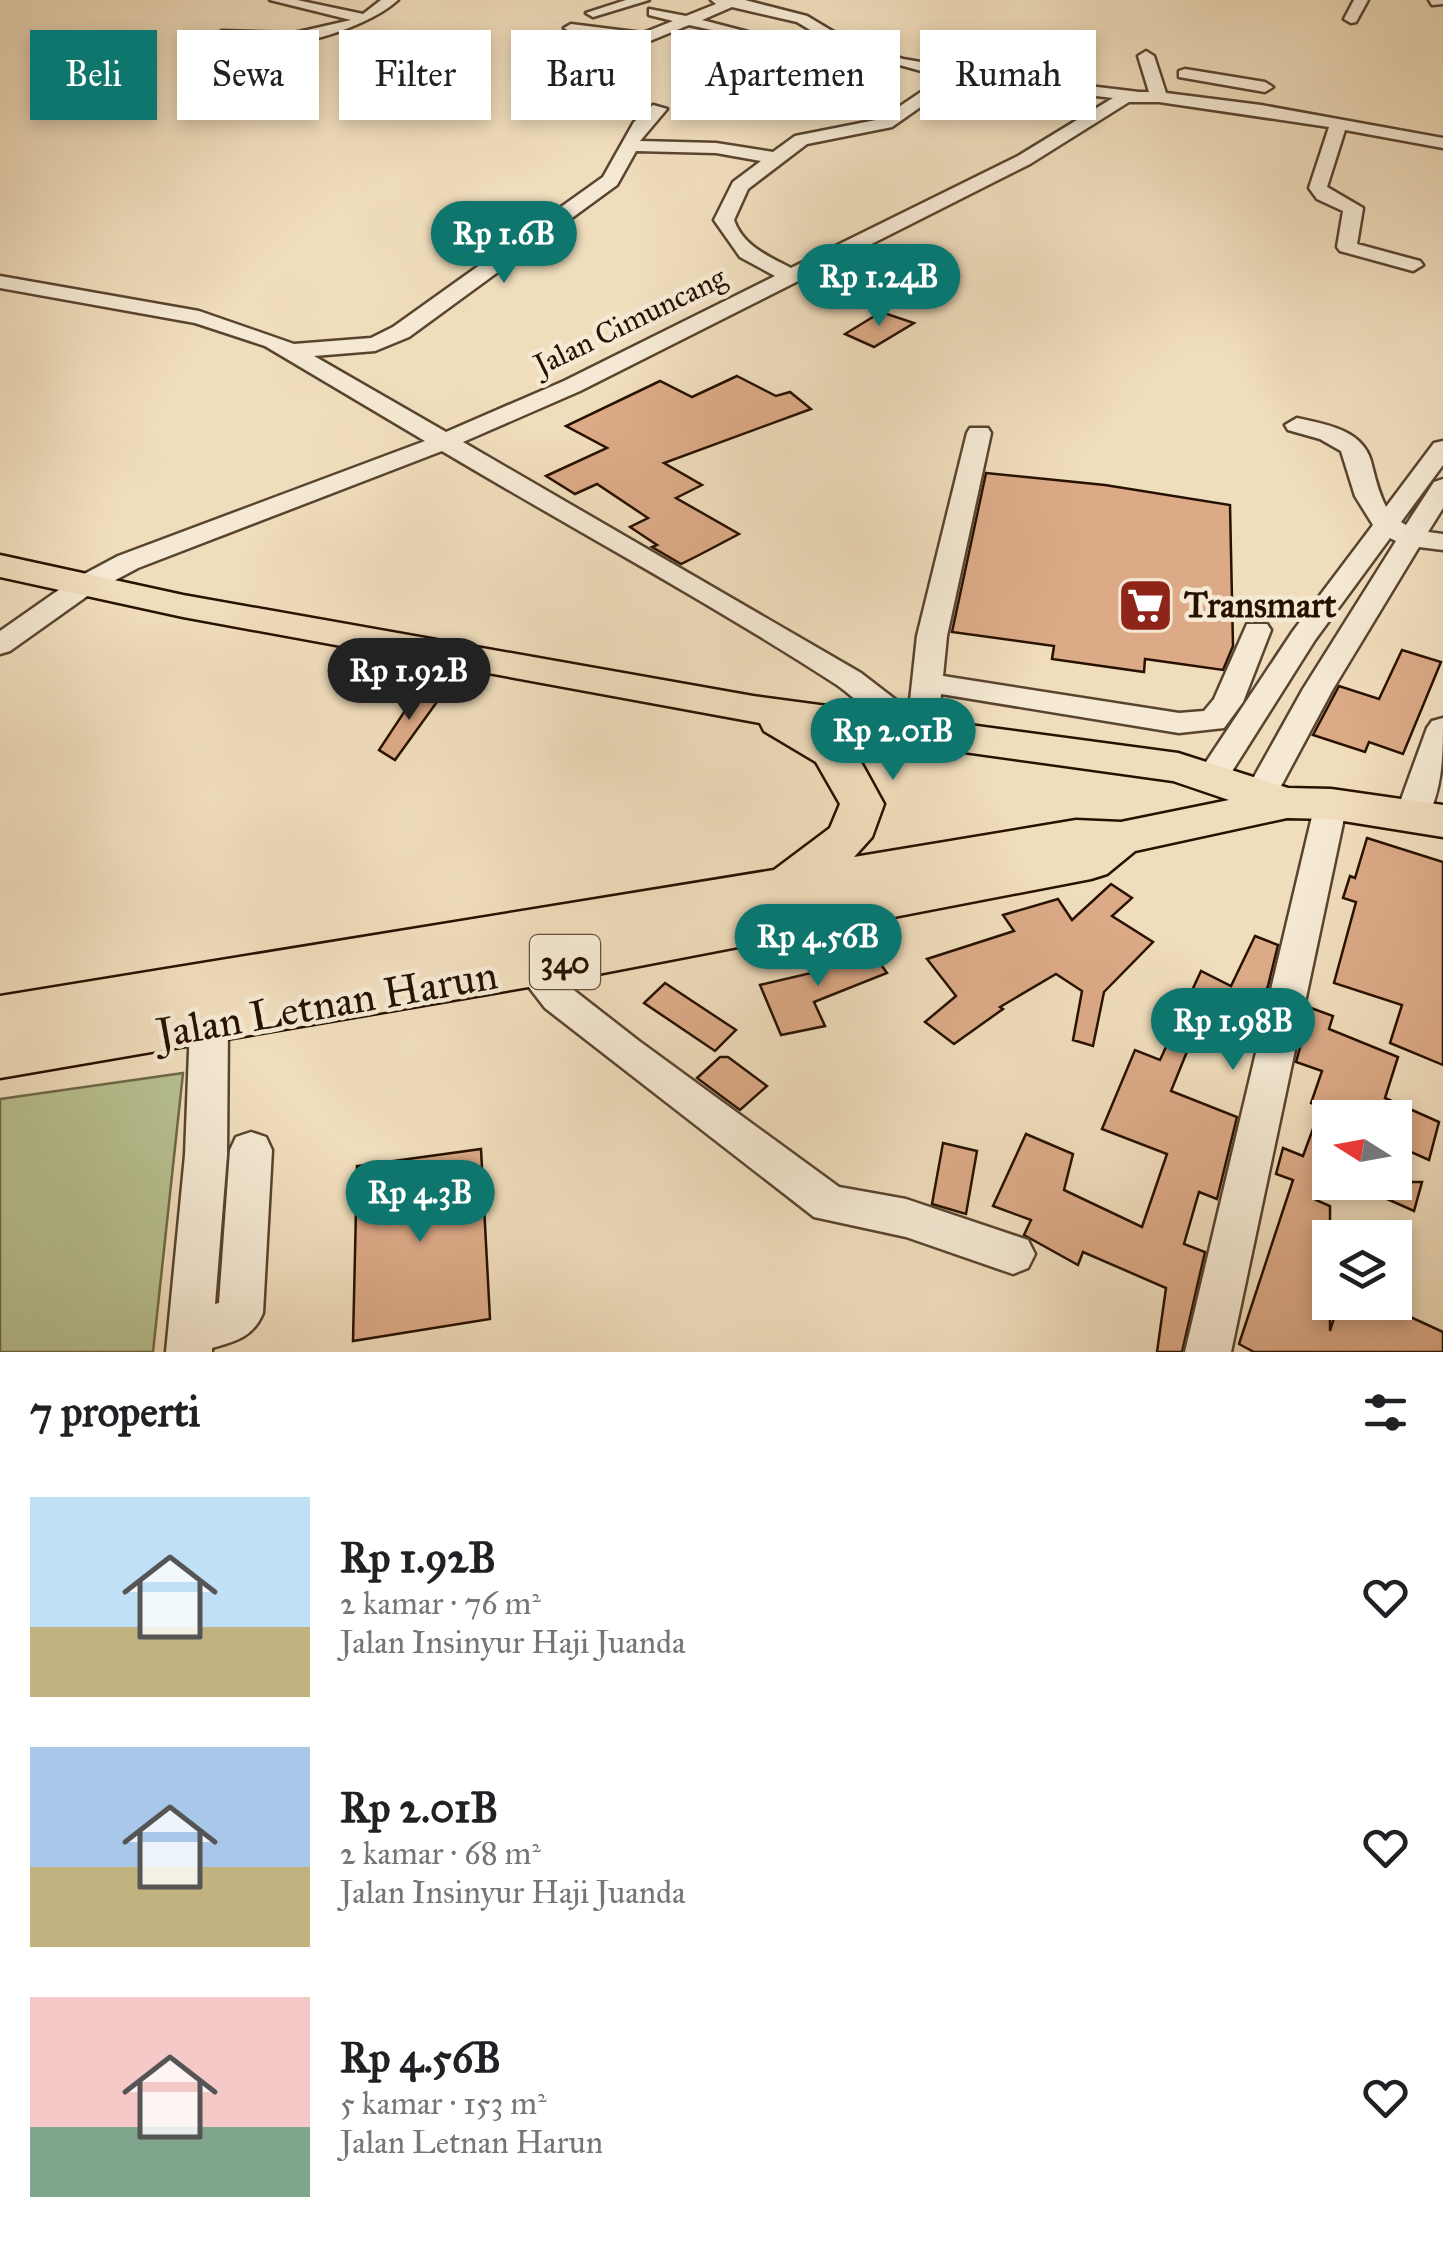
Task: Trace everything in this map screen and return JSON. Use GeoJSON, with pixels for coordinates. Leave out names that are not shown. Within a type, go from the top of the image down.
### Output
{"type":"FeatureCollection","features":[{"type":"Feature","properties":{"kind":"main road"},"geometry":{"type":"LineString","coordinates":[[0,566],[83,586],[752,709],[1146,761],[1213,776],[1274,798],[1427,819]]}},
{"type":"Feature","properties":{"kind":"main road"},"geometry":{"type":"LineString","coordinates":[[752,709],[810,734],[846,767],[862,804],[849,838],[784,887]]}},
{"type":"Feature","properties":{"kind":"main road"},"geometry":{"type":"LineString","coordinates":[[1121,838],[1274,798]]}},
{"type":"Feature","properties":{"kind":"main road","name":"Jalan Letnan Harun"},"geometry":{"type":"LineString","coordinates":[[0,1056],[210,1004],[784,887],[1076,836],[1121,838]]}},
{"type":"Feature","properties":{"kind":"main road","name":"Jalan Letnan Harun"},"geometry":{"type":"LineString","coordinates":[[0,1016],[210,1004],[533,968],[1090,862],[1121,838]]}},
{"type":"Feature","properties":{"kind":"street"},"geometry":{"type":"LineString","coordinates":[[277,0],[366,18]]}},
{"type":"Feature","properties":{"kind":"street"},"geometry":{"type":"LineString","coordinates":[[319,32],[366,18],[389,0]]}},
{"type":"Feature","properties":{"kind":"street"},"geometry":{"type":"LineString","coordinates":[[593,13],[642,0]]}},
{"type":"Feature","properties":{"kind":"street"},"geometry":{"type":"LineString","coordinates":[[1351,19],[1361,0]]}},
{"type":"Feature","properties":{"kind":"street"},"geometry":{"type":"LineString","coordinates":[[651,36],[691,22],[729,1],[802,19],[861,52],[920,66]]}},
{"type":"Feature","properties":{"kind":"street"},"geometry":{"type":"LineString","coordinates":[[654,12],[723,30]]}},
{"type":"Feature","properties":{"kind":"street"},"geometry":{"type":"LineString","coordinates":[[571,28],[586,30]]}},
{"type":"Feature","properties":{"kind":"street"},"geometry":{"type":"LineString","coordinates":[[1146,56],[1160,96]]}},
{"type":"Feature","properties":{"kind":"street"},"geometry":{"type":"LineString","coordinates":[[1186,74],[1267,80],[1261,110]]}},
{"type":"Feature","properties":{"kind":"street"},"geometry":{"type":"LineString","coordinates":[[1096,90],[1133,95]]}},
{"type":"Feature","properties":{"kind":"street","name":"Jalan Cimuncang"},"geometry":{"type":"LineString","coordinates":[[0,645],[83,586],[172,544],[446,442],[572,386],[1024,160],[1106,107],[1133,95],[1261,110],[1443,143]]}},
{"type":"Feature","properties":{"kind":"street"},"geometry":{"type":"LineString","coordinates":[[788,276],[747,253],[732,238],[725,224],[740,186],[807,138],[886,123],[920,100]]}},
{"type":"Feature","properties":{"kind":"street"},"geometry":{"type":"LineString","coordinates":[[289,351],[375,344],[401,332],[610,181],[620,170],[627,146],[642,120],[659,109]]}},
{"type":"Feature","properties":{"kind":"street"},"geometry":{"type":"LineString","coordinates":[[1338,126],[1318,188],[1324,195],[1354,208],[1347,247],[1413,266]]}},
{"type":"Feature","properties":{"kind":"street"},"geometry":{"type":"LineString","coordinates":[[627,146],[716,148],[774,158]]}},
{"type":"Feature","properties":{"kind":"street"},"geometry":{"type":"LineString","coordinates":[[0,282],[199,317],[273,341],[850,680],[917,729],[929,683],[932,636],[980,433]]}},
{"type":"Feature","properties":{"kind":"street"},"geometry":{"type":"LineString","coordinates":[[1297,425],[1346,442],[1357,453],[1372,506],[1399,532],[1443,542]]}},
{"type":"Feature","properties":{"kind":"street"},"geometry":{"type":"LineString","coordinates":[[1274,798],[1318,689],[1443,448]]}},
{"type":"Feature","properties":{"kind":"street"},"geometry":{"type":"LineString","coordinates":[[1213,776],[1303,637],[1443,488]]}},
{"type":"Feature","properties":{"kind":"street"},"geometry":{"type":"LineString","coordinates":[[1303,637],[1304,600]]}},
{"type":"Feature","properties":{"kind":"street"},"geometry":{"type":"LineString","coordinates":[[929,683],[1179,722],[1212,720],[1228,702],[1257,630]]}},
{"type":"Feature","properties":{"kind":"street"},"geometry":{"type":"LineString","coordinates":[[1427,819],[1443,728]]}},
{"type":"Feature","properties":{"kind":"street"},"geometry":{"type":"LineString","coordinates":[[1208,1352],[1331,804]]}},
{"type":"Feature","properties":{"kind":"street"},"geometry":{"type":"LineString","coordinates":[[533,968],[558,998],[625,1052],[828,1204],[906,1218],[1013,1254]]}},
{"type":"Feature","properties":{"kind":"street"},"geometry":{"type":"LineString","coordinates":[[189,1343],[206,1154],[210,1004]]}},
{"type":"Feature","properties":{"kind":"street"},"geometry":{"type":"LineString","coordinates":[[189,1343],[241,1312],[250,1150]]}},
{"type":"Feature","properties":{"kind":"green space"},"geometry":{"type":"Polygon","coordinates":[[[183,1073],[153,1352],[0,1352],[0,1099],[183,1073]]]}},
{"type":"Feature","properties":{"kind":"building"},"geometry":{"type":"Polygon","coordinates":[[[881,312],[914,323],[874,347],[845,334],[881,312]]]}},
{"type":"Feature","properties":{"kind":"building"},"geometry":{"type":"Polygon","coordinates":[[[737,376],[776,396],[790,392],[811,409],[664,463],[702,485],[676,498],[739,534],[701,554],[681,564],[652,547],[657,545],[630,527],[648,518],[597,484],[575,494],[546,476],[607,448],[566,426],[660,381],[692,397],[737,376]]]}},
{"type":"Feature","properties":{"kind":"building"},"geometry":{"type":"Polygon","coordinates":[[[986,473],[1105,485],[1230,505],[1233,646],[1223,670],[1145,659],[1144,672],[1052,659],[1054,646],[952,632],[986,473]]]}},
{"type":"Feature","properties":{"kind":"building"},"geometry":{"type":"Polygon","coordinates":[[[1402,650],[1441,662],[1403,754],[1369,742],[1365,752],[1313,735],[1339,686],[1379,699],[1402,650]]]}},
{"type":"Feature","properties":{"kind":"building"},"geometry":{"type":"Polygon","coordinates":[[[418,691],[442,695],[395,760],[379,750],[418,691]]]}},
{"type":"Feature","properties":{"kind":"building"},"geometry":{"type":"Polygon","coordinates":[[[1367,838],[1443,862],[1443,1065],[1390,1043],[1402,1005],[1334,983],[1356,902],[1343,898],[1350,876],[1355,878],[1367,838]]]}},
{"type":"Feature","properties":{"kind":"building"},"geometry":{"type":"Polygon","coordinates":[[[1111,884],[1132,898],[1112,916],[1153,942],[1104,992],[1093,1046],[1073,1040],[1082,991],[1056,974],[1000,1007],[1003,1009],[954,1044],[925,1022],[956,996],[927,959],[1014,931],[1003,915],[1058,899],[1072,920],[1111,884]]]}},
{"type":"Feature","properties":{"kind":"building"},"geometry":{"type":"Polygon","coordinates":[[[1255,936],[1278,945],[1268,986],[1257,1010],[1262,1012],[1255,1039],[1204,1020],[1198,1034],[1195,1032],[1171,1091],[1237,1117],[1217,1199],[1199,1192],[1184,1244],[1205,1252],[1182,1352],[1157,1352],[1166,1288],[1083,1252],[1078,1265],[1024,1235],[1031,1220],[993,1206],[1026,1134],[1073,1154],[1064,1190],[1142,1227],[1167,1154],[1102,1129],[1135,1050],[1160,1060],[1201,971],[1231,986],[1255,936]]]}},
{"type":"Feature","properties":{"kind":"building"},"geometry":{"type":"Polygon","coordinates":[[[866,944],[887,973],[814,1002],[825,1026],[781,1035],[760,985],[824,970],[819,963],[866,944]]]}},
{"type":"Feature","properties":{"kind":"building"},"geometry":{"type":"Polygon","coordinates":[[[665,983],[736,1030],[715,1051],[644,1003],[665,983]]]}},
{"type":"Feature","properties":{"kind":"building"},"geometry":{"type":"Polygon","coordinates":[[[1311,1008],[1333,1016],[1329,1029],[1398,1057],[1385,1098],[1390,1100],[1312,1100],[1322,1071],[1296,1062],[1311,1008]]]}},
{"type":"Feature","properties":{"kind":"building"},"geometry":{"type":"Polygon","coordinates":[[[720,1057],[728,1057],[767,1086],[740,1110],[697,1078],[720,1057]]]}},
{"type":"Feature","properties":{"kind":"building"},"geometry":{"type":"Polygon","coordinates":[[[1412,1110],[1439,1122],[1429,1160],[1412,1152],[1412,1110]]]}},
{"type":"Feature","properties":{"kind":"building"},"geometry":{"type":"Polygon","coordinates":[[[1312,1132],[1312,1200],[1330,1206],[1330,1220],[1312,1220],[1312,1320],[1330,1320],[1330,1331],[1333,1320],[1412,1318],[1443,1332],[1443,1352],[1254,1352],[1239,1344],[1293,1180],[1276,1174],[1283,1148],[1303,1156],[1312,1132]]]}},
{"type":"Feature","properties":{"kind":"building"},"geometry":{"type":"Polygon","coordinates":[[[943,1143],[977,1151],[966,1214],[932,1204],[943,1143]]]}},
{"type":"Feature","properties":{"kind":"building"},"geometry":{"type":"Polygon","coordinates":[[[481,1149],[490,1319],[353,1341],[357,1166],[481,1149]]]}},
{"type":"Feature","properties":{"kind":"building"},"geometry":{"type":"Polygon","coordinates":[[[1412,1182],[1422,1182],[1414,1211],[1389,1200],[1412,1200],[1412,1182]]]}},
{"type":"Feature","properties":{"kind":"place","name":"Transmart"},"geometry":{"type":"Point","coordinates":[1145,605]}}]}
